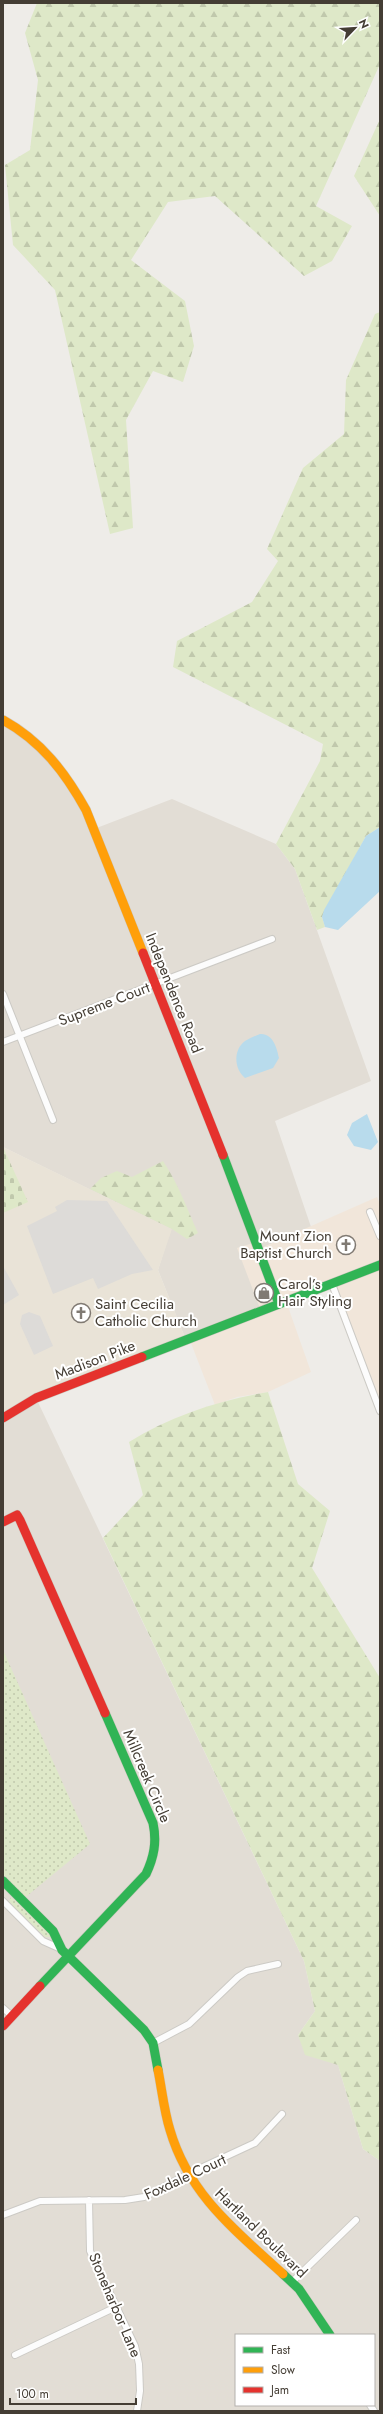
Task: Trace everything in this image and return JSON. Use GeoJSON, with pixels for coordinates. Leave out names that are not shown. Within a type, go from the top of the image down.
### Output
{"type":"FeatureCollection","features":[{"type":"Feature","properties":{"kind":"street","name":"Independence Road"},"geometry":{"type":"LineString","coordinates":[[3,720],[40,746],[57,764],[78,793],[110,868],[156,984],[279,1304]]}},
{"type":"Feature","properties":{"kind":"street","name":"Supreme Court"},"geometry":{"type":"LineString","coordinates":[[3,1042],[20,1037],[272,939]]}},
{"type":"Feature","properties":{"kind":"street"},"geometry":{"type":"LineString","coordinates":[[3,994],[53,1120]]}},
{"type":"Feature","properties":{"kind":"street"},"geometry":{"type":"LineString","coordinates":[[370,1212],[380,1236]]}},
{"type":"Feature","properties":{"kind":"street","name":"Madison Pike"},"geometry":{"type":"LineString","coordinates":[[3,1418],[36,1398],[380,1265]]}},
{"type":"Feature","properties":{"kind":"street"},"geometry":{"type":"LineString","coordinates":[[332,1284],[380,1411]]}},
{"type":"Feature","properties":{"kind":"street","name":"Millcreek Circle"},"geometry":{"type":"LineString","coordinates":[[3,1522],[17,1515],[20,1520],[153,1823],[156,1834],[153,1857],[146,1874],[3,2026]]}},
{"type":"Feature","properties":{"kind":"street","name":"Hartland Boulevard"},"geometry":{"type":"LineString","coordinates":[[3,1882],[53,1931],[62,1950]]}},
{"type":"Feature","properties":{"kind":"street","name":"Hartland Boulevard"},"geometry":{"type":"LineString","coordinates":[[3,1901],[44,1941],[62,1950],[125,2009],[153,2043],[170,2130],[188,2174],[216,2213],[292,2282],[311,2304],[329,2334]]}},
{"type":"Feature","properties":{"kind":"street"},"geometry":{"type":"LineString","coordinates":[[153,2043],[189,2024],[238,1977],[246,1972],[278,1964]]}},
{"type":"Feature","properties":{"kind":"street"},"geometry":{"type":"LineString","coordinates":[[3,2008],[12,2016]]}},
{"type":"Feature","properties":{"kind":"street","name":"Foxdale Court"},"geometry":{"type":"LineString","coordinates":[[3,2215],[40,2201],[126,2200],[144,2197],[188,2174],[256,2143],[282,2114]]}},
{"type":"Feature","properties":{"kind":"street","name":"Stoneharbor Lane"},"geometry":{"type":"LineString","coordinates":[[89,2200],[90,2251],[135,2346],[139,2364],[140,2391],[137,2411]]}},
{"type":"Feature","properties":{"kind":"street"},"geometry":{"type":"LineString","coordinates":[[292,2282],[356,2220]]}},
{"type":"Feature","properties":{"kind":"street"},"geometry":{"type":"LineString","coordinates":[[15,2355],[116,2307]]}},
{"type":"Feature","properties":{"kind":"shaded area"},"geometry":{"type":"Polygon","coordinates":[[[3,720],[57,764],[94,829],[172,799],[276,844],[295,869],[371,1081],[275,1121],[311,1227],[259,1249],[261,1311],[186,1340],[158,1270],[171,1229],[3,1147],[3,720]]]}},
{"type":"Feature","properties":{"kind":"shaded area"},"geometry":{"type":"Polygon","coordinates":[[[3,1147],[172,1229],[158,1270],[186,1340],[66,1386],[3,1418],[3,1147]]]}},
{"type":"Feature","properties":{"kind":"shaded area"},"geometry":{"type":"Polygon","coordinates":[[[377,1197],[380,1204],[380,1411],[332,1284],[286,1301],[311,1372],[268,1392],[237,1397],[215,1405],[189,1338],[261,1311],[237,1248],[256,1242],[259,1249],[377,1197]]]}},
{"type":"Feature","properties":{"kind":"shaded area"},"geometry":{"type":"Polygon","coordinates":[[[67,1200],[107,1201],[153,1270],[132,1274],[98,1289],[93,1278],[53,1294],[27,1226],[57,1211],[55,1207],[67,1200]]]}},
{"type":"Feature","properties":{"kind":"shaded area"},"geometry":{"type":"Polygon","coordinates":[[[3,1266],[19,1295],[3,1305],[3,1266]]]}},
{"type":"Feature","properties":{"kind":"shaded area"},"geometry":{"type":"Polygon","coordinates":[[[29,1312],[40,1316],[53,1346],[34,1355],[20,1324],[22,1315],[29,1312]]]}},
{"type":"Feature","properties":{"kind":"shaded area"},"geometry":{"type":"Polygon","coordinates":[[[36,1398],[304,1961],[315,2011],[298,2035],[338,2065],[363,2149],[380,2161],[380,2411],[3,2411],[3,1418],[36,1398]]]}},
{"type":"Feature","properties":{"kind":"green space"},"geometry":{"type":"Polygon","coordinates":[[[37,3],[380,3],[380,64],[316,206],[352,226],[332,261],[304,276],[215,196],[168,202],[131,260],[185,301],[194,346],[183,382],[153,371],[126,420],[133,528],[110,534],[55,290],[13,245],[5,165],[30,150],[38,80],[25,33],[37,3]]]}},
{"type":"Feature","properties":{"kind":"green space"},"geometry":{"type":"Polygon","coordinates":[[[380,119],[380,216],[354,176],[380,119]]]}},
{"type":"Feature","properties":{"kind":"green space"},"geometry":{"type":"Polygon","coordinates":[[[380,312],[380,827],[366,836],[322,917],[325,927],[317,930],[295,869],[276,844],[320,761],[323,744],[173,667],[177,641],[252,602],[278,561],[267,549],[303,468],[344,434],[346,380],[375,314],[380,312]]]}},
{"type":"Feature","properties":{"kind":"green space"},"geometry":{"type":"Polygon","coordinates":[[[3,1147],[28,1202],[3,1213],[3,1147]]]}},
{"type":"Feature","properties":{"kind":"green space"},"geometry":{"type":"Polygon","coordinates":[[[163,1161],[178,1187],[198,1233],[187,1239],[172,1229],[90,1189],[101,1178],[117,1171],[132,1177],[163,1161]]]}},
{"type":"Feature","properties":{"kind":"green space"},"geometry":{"type":"Polygon","coordinates":[[[268,1392],[298,1484],[330,1511],[312,1568],[380,1678],[380,2161],[363,2149],[338,2065],[305,2055],[298,2035],[315,2011],[304,1961],[103,1538],[143,1495],[129,1442],[161,1424],[196,1410],[250,1395],[268,1392]]]}},
{"type":"Feature","properties":{"kind":"green space"},"geometry":{"type":"Polygon","coordinates":[[[3,1650],[90,1844],[22,1900],[3,1881],[3,1650]]]}},
{"type":"Feature","properties":{"kind":"green space"},"geometry":{"type":"Polygon","coordinates":[[[11,1897],[50,1933],[50,1937],[45,1937],[9,1902],[11,1897]]]}},
{"type":"Feature","properties":{"kind":"water"},"geometry":{"type":"Polygon","coordinates":[[[380,827],[380,891],[338,930],[325,927],[322,917],[324,910],[366,836],[380,827]]]}},
{"type":"Feature","properties":{"kind":"water"},"geometry":{"type":"Polygon","coordinates":[[[260,1034],[268,1036],[274,1042],[279,1058],[273,1068],[245,1078],[241,1074],[237,1065],[236,1060],[238,1049],[245,1041],[260,1034]]]}},
{"type":"Feature","properties":{"kind":"water"},"geometry":{"type":"Polygon","coordinates":[[[367,1114],[378,1142],[371,1150],[354,1146],[347,1135],[352,1123],[367,1114]]]}},
{"type":"Feature","properties":{"kind":"traffic: fast"},"geometry":{"type":"LineString","coordinates":[[223,1155],[279,1304]]}},
{"type":"Feature","properties":{"kind":"traffic: fast"},"geometry":{"type":"LineString","coordinates":[[142,1357],[380,1265]]}},
{"type":"Feature","properties":{"kind":"traffic: fast"},"geometry":{"type":"LineString","coordinates":[[40,1986],[146,1874],[153,1855],[155,1843],[153,1823],[105,1713]]}},
{"type":"Feature","properties":{"kind":"traffic: fast"},"geometry":{"type":"LineString","coordinates":[[3,1881],[53,1931],[62,1950],[144,2030],[153,2043],[158,2070]]}},
{"type":"Feature","properties":{"kind":"traffic: fast"},"geometry":{"type":"LineString","coordinates":[[283,2274],[299,2289],[329,2334]]}},
{"type":"Feature","properties":{"kind":"traffic: slow"},"geometry":{"type":"LineString","coordinates":[[3,720],[17,728],[51,759],[61,770],[78,796],[86,810],[143,953]]}},
{"type":"Feature","properties":{"kind":"traffic: slow"},"geometry":{"type":"LineString","coordinates":[[158,2070],[170,2130],[178,2153],[189,2174],[201,2193],[231,2226],[283,2274]]}},
{"type":"Feature","properties":{"kind":"traffic: jam"},"geometry":{"type":"LineString","coordinates":[[143,953],[223,1155]]}},
{"type":"Feature","properties":{"kind":"traffic: jam"},"geometry":{"type":"LineString","coordinates":[[3,1418],[36,1398],[142,1357]]}},
{"type":"Feature","properties":{"kind":"traffic: jam"},"geometry":{"type":"LineString","coordinates":[[3,1522],[17,1515],[20,1520],[105,1713]]}},
{"type":"Feature","properties":{"kind":"traffic: jam"},"geometry":{"type":"LineString","coordinates":[[3,2026],[40,1986]]}},
{"type":"Feature","properties":{"kind":"place","name":"Mount Zion Baptist Church"},"geometry":{"type":"Point","coordinates":[346,1245]}},
{"type":"Feature","properties":{"kind":"place","name":"Carol’s Hair Styling"},"geometry":{"type":"Point","coordinates":[264,1293]}},
{"type":"Feature","properties":{"kind":"place","name":"Saint Cecilia Catholic Church"},"geometry":{"type":"Point","coordinates":[81,1313]}}]}
